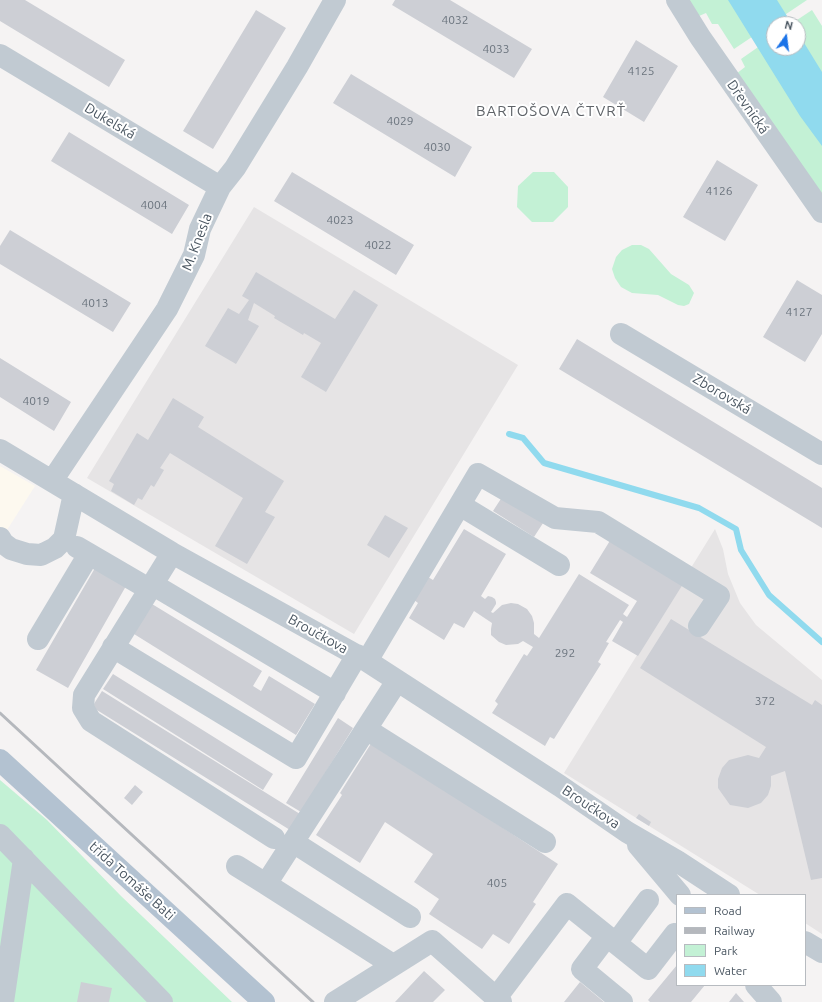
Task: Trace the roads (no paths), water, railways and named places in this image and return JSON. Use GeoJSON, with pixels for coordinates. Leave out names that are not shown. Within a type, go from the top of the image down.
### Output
{"type":"FeatureCollection","features":[{"type":"Feature","properties":{"kind":"main road","name":"třída Tomáše Bati"},"geometry":{"type":"LineString","coordinates":[[0,760],[264,1002]]}},
{"type":"Feature","properties":{"kind":"street","name":"M. Knesla"},"geometry":{"type":"LineString","coordinates":[[52,481],[167,309],[194,254],[200,229],[220,187],[236,168],[297,67],[335,0]]}},
{"type":"Feature","properties":{"kind":"street","name":"Dřevnická"},"geometry":{"type":"LineString","coordinates":[[676,0],[700,37],[822,212]]}},
{"type":"Feature","properties":{"kind":"street","name":"Dukelská"},"geometry":{"type":"LineString","coordinates":[[0,56],[220,187]]}},
{"type":"Feature","properties":{"kind":"street","name":"Zborovská"},"geometry":{"type":"LineString","coordinates":[[621,334],[821,450]]}},
{"type":"Feature","properties":{"kind":"street","name":"Broučkova"},"geometry":{"type":"LineString","coordinates":[[0,450],[172,553],[362,658],[560,786],[627,832],[727,894]]}},
{"type":"Feature","properties":{"kind":"street"},"geometry":{"type":"LineString","coordinates":[[113,647],[296,758],[334,693],[362,658],[460,505],[478,474],[555,518],[598,522],[719,596],[699,626]]}},
{"type":"Feature","properties":{"kind":"street"},"geometry":{"type":"LineString","coordinates":[[0,538],[3,543],[11,549],[27,554],[41,555],[55,548],[64,539],[74,494]]}},
{"type":"Feature","properties":{"kind":"street"},"geometry":{"type":"LineString","coordinates":[[460,505],[559,565]]}},
{"type":"Feature","properties":{"kind":"street"},"geometry":{"type":"LineString","coordinates":[[64,539],[150,586],[334,693]]}},
{"type":"Feature","properties":{"kind":"street"},"geometry":{"type":"LineString","coordinates":[[172,553],[84,694],[83,708],[91,721],[410,917]]}},
{"type":"Feature","properties":{"kind":"street"},"geometry":{"type":"LineString","coordinates":[[38,640],[89,554]]}},
{"type":"Feature","properties":{"kind":"street"},"geometry":{"type":"LineString","coordinates":[[266,884],[284,840],[366,729],[397,681]]}},
{"type":"Feature","properties":{"kind":"street"},"geometry":{"type":"LineString","coordinates":[[366,729],[545,842]]}},
{"type":"Feature","properties":{"kind":"street","name":"Broučkova"},"geometry":{"type":"LineString","coordinates":[[627,832],[679,894]]}},
{"type":"Feature","properties":{"kind":"street"},"geometry":{"type":"LineString","coordinates":[[0,835],[24,859],[140,992],[162,1002]]}},
{"type":"Feature","properties":{"kind":"street"},"geometry":{"type":"LineString","coordinates":[[3,1002],[24,859]]}},
{"type":"Feature","properties":{"kind":"street"},"geometry":{"type":"LineString","coordinates":[[237,866],[393,965]]}},
{"type":"Feature","properties":{"kind":"street"},"geometry":{"type":"LineString","coordinates":[[622,1002],[582,969],[612,940],[648,900]]}},
{"type":"Feature","properties":{"kind":"street"},"geometry":{"type":"LineString","coordinates":[[335,1002],[361,996],[393,965],[432,941],[498,1000],[567,904],[648,969],[675,934]]}},
{"type":"Feature","properties":{"kind":"street"},"geometry":{"type":"LineString","coordinates":[[806,943],[822,952]]}},
{"type":"Feature","properties":{"kind":"street"},"geometry":{"type":"LineString","coordinates":[[757,986],[771,1002]]}},
{"type":"Feature","properties":{"kind":"water"},"geometry":{"type":"Polygon","coordinates":[[[728,0],[777,0],[787,16],[766,16],[766,56],[806,56],[806,46],[822,72],[822,146],[800,116],[728,0]]]}},
{"type":"Feature","properties":{"kind":"waterway"},"geometry":{"type":"LineString","coordinates":[[509,434],[523,438],[544,463],[699,508],[736,529],[741,550],[769,595],[822,642]]}},
{"type":"Feature","properties":{"kind":"railway"},"geometry":{"type":"LineString","coordinates":[[0,713],[313,1002]]}},
{"type":"Feature","properties":{"kind":"district","name":"BARTOŠOVA ČTVRŤ"},"geometry":{"type":"Point","coordinates":[551,111]}}]}
